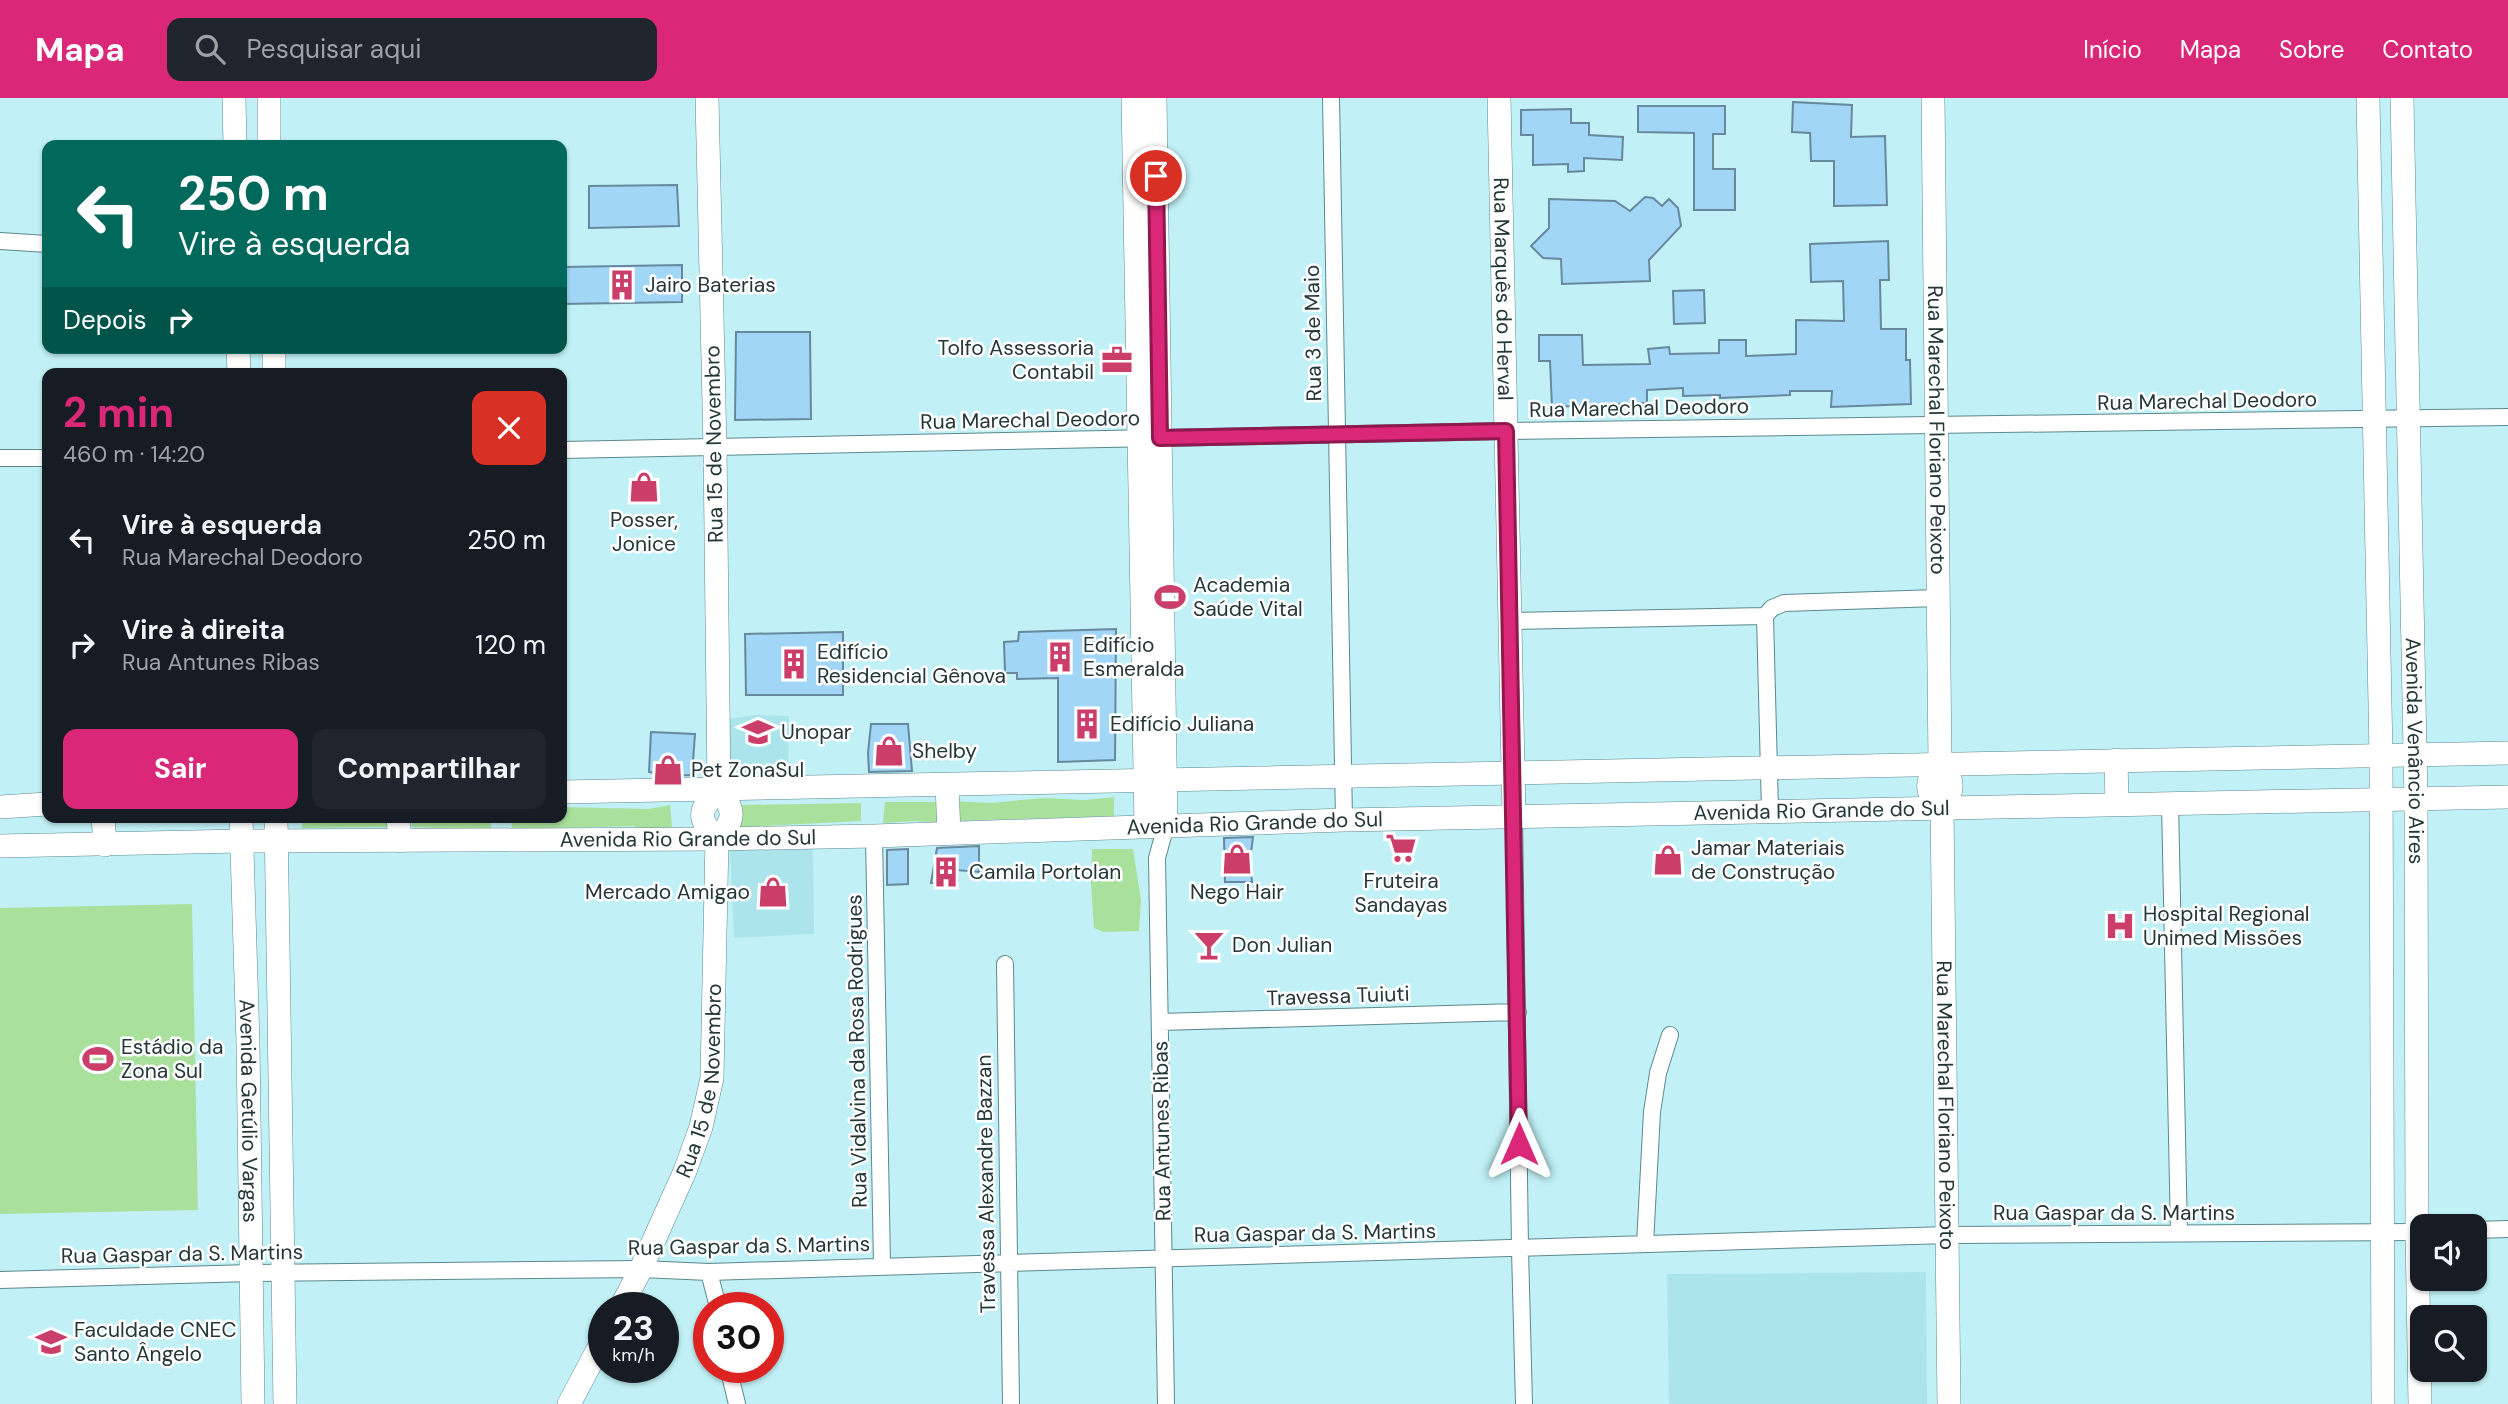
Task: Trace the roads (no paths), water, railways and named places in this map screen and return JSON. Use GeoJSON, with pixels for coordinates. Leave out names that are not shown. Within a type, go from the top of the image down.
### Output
{"type":"FeatureCollection","features":[{"type":"Feature","properties":{"kind":"main road"},"geometry":{"type":"LineString","coordinates":[[234,98],[235,140]]}},
{"type":"Feature","properties":{"kind":"main road"},"geometry":{"type":"LineString","coordinates":[[268,98],[269,140]]}},
{"type":"Feature","properties":{"kind":"main road","name":"Rua 15 de Novembro"},"geometry":{"type":"LineString","coordinates":[[629,1292],[685,1171],[701,1127],[712,1078],[717,839],[727,828],[732,815],[729,803],[719,789],[707,98]]}},
{"type":"Feature","properties":{"kind":"main road","name":"Rua Antunes Ribas"},"geometry":{"type":"LineString","coordinates":[[1133,98],[1151,438]]}},
{"type":"Feature","properties":{"kind":"main road","name":"Rua Antunes Ribas"},"geometry":{"type":"LineString","coordinates":[[1155,98],[1151,438],[1156,826]]}},
{"type":"Feature","properties":{"kind":"main road","name":"Rua Marquês do Herval"},"geometry":{"type":"LineString","coordinates":[[1499,98],[1514,816]]}},
{"type":"Feature","properties":{"kind":"main road","name":"Rua Marechal Floriano Peixoto"},"geometry":{"type":"LineString","coordinates":[[1933,98],[1940,764],[1931,775],[1929,787],[1932,800],[1942,807],[1949,1404]]}},
{"type":"Feature","properties":{"kind":"main road","name":"Avenida Venâncio Aires"},"geometry":{"type":"LineString","coordinates":[[2368,98],[2381,755],[2383,1404]]}},
{"type":"Feature","properties":{"kind":"main road","name":"Avenida Venâncio Aires"},"geometry":{"type":"LineString","coordinates":[[2402,98],[2416,800],[2420,1214]]}},
{"type":"Feature","properties":{"kind":"main road"},"geometry":{"type":"LineString","coordinates":[[2370,215],[2403,214]]}},
{"type":"Feature","properties":{"kind":"main road"},"geometry":{"type":"LineString","coordinates":[[2377,587],[2412,586]]}},
{"type":"Feature","properties":{"kind":"main road","name":"Avenida Rio Grande do Sul"},"geometry":{"type":"LineString","coordinates":[[567,792],[2508,753]]}},
{"type":"Feature","properties":{"kind":"main road"},"geometry":{"type":"LineString","coordinates":[[2116,760],[2117,804]]}},
{"type":"Feature","properties":{"kind":"main road"},"geometry":{"type":"LineString","coordinates":[[947,785],[949,834]]}},
{"type":"Feature","properties":{"kind":"main road","name":"Avenida Rio Grande do Sul"},"geometry":{"type":"LineString","coordinates":[[0,846],[400,841],[501,829],[717,839],[1514,816],[2508,797]]}},
{"type":"Feature","properties":{"kind":"main road"},"geometry":{"type":"LineString","coordinates":[[0,807],[42,804]]}},
{"type":"Feature","properties":{"kind":"main road"},"geometry":{"type":"LineString","coordinates":[[103,823],[105,845]]}},
{"type":"Feature","properties":{"kind":"main road","name":"Avenida Getúlio Vargas"},"geometry":{"type":"LineString","coordinates":[[241,823],[248,1044],[253,1404]]}},
{"type":"Feature","properties":{"kind":"main road","name":"Avenida Getúlio Vargas"},"geometry":{"type":"LineString","coordinates":[[276,823],[285,1404]]}},
{"type":"Feature","properties":{"kind":"main road"},"geometry":{"type":"LineString","coordinates":[[398,823],[400,841]]}},
{"type":"Feature","properties":{"kind":"main road"},"geometry":{"type":"LineString","coordinates":[[248,1044],[278,1044]]}},
{"type":"Feature","properties":{"kind":"main road","name":"Avenida Venâncio Aires"},"geometry":{"type":"LineString","coordinates":[[2420,1291],[2420,1404]]}},
{"type":"Feature","properties":{"kind":"main road"},"geometry":{"type":"LineString","coordinates":[[569,1404],[588,1368]]}},
{"type":"Feature","properties":{"kind":"street","name":"Rua 3 de Maio"},"geometry":{"type":"LineString","coordinates":[[1331,98],[1345,820]]}},
{"type":"Feature","properties":{"kind":"street"},"geometry":{"type":"LineString","coordinates":[[0,241],[42,244]]}},
{"type":"Feature","properties":{"kind":"street","name":"Rua Marechal Deodoro"},"geometry":{"type":"LineString","coordinates":[[567,450],[1506,431],[2508,417]]}},
{"type":"Feature","properties":{"kind":"street"},"geometry":{"type":"LineString","coordinates":[[0,458],[42,457]]}},
{"type":"Feature","properties":{"kind":"street"},"geometry":{"type":"LineString","coordinates":[[1770,811],[1765,616],[1772,608],[1784,603],[1938,598]]}},
{"type":"Feature","properties":{"kind":"street"},"geometry":{"type":"LineString","coordinates":[[1510,621],[1765,616]]}},
{"type":"Feature","properties":{"kind":"street"},"geometry":{"type":"LineString","coordinates":[[2170,803],[2179,1233]]}},
{"type":"Feature","properties":{"kind":"street","name":"Rua Marquês do Herval"},"geometry":{"type":"LineString","coordinates":[[1514,816],[1524,1404]]}},
{"type":"Feature","properties":{"kind":"street","name":"Rua Antunes Ribas"},"geometry":{"type":"LineString","coordinates":[[1156,826],[1166,1404]]}},
{"type":"Feature","properties":{"kind":"street","name":"Rua Vidalvina da Rosa Rodrigues"},"geometry":{"type":"LineString","coordinates":[[874,836],[882,1265]]}},
{"type":"Feature","properties":{"kind":"street","name":"Travessa Alexandre Bazzan"},"geometry":{"type":"LineString","coordinates":[[1004,964],[1011,1404]]}},
{"type":"Feature","properties":{"kind":"street","name":"Travessa Tuiuti"},"geometry":{"type":"LineString","coordinates":[[1160,1022],[1518,1012]]}},
{"type":"Feature","properties":{"kind":"street"},"geometry":{"type":"LineString","coordinates":[[1645,1244],[1652,1112],[1658,1073],[1670,1035]]}},
{"type":"Feature","properties":{"kind":"street"},"geometry":{"type":"LineString","coordinates":[[2487,1230],[2508,1229]]}},
{"type":"Feature","properties":{"kind":"street","name":"Rua Gaspar da S. Martins"},"geometry":{"type":"LineString","coordinates":[[0,1280],[282,1272],[641,1269],[709,1272],[1948,1235],[2410,1232]]}},
{"type":"Feature","properties":{"kind":"street"},"geometry":{"type":"LineString","coordinates":[[709,1272],[714,1292]]}},
{"type":"Feature","properties":{"kind":"street"},"geometry":{"type":"LineString","coordinates":[[732,1383],[737,1404]]}},
{"type":"Feature","properties":{"kind":"place","name":"Jairo Baterias"},"geometry":{"type":"Point","coordinates":[622,285]}},
{"type":"Feature","properties":{"kind":"place","name":"Tolfo Assessoria Contabil"},"geometry":{"type":"Point","coordinates":[1117,360]}},
{"type":"Feature","properties":{"kind":"place","name":"Posser, Jonice"},"geometry":{"type":"Point","coordinates":[644,487]}},
{"type":"Feature","properties":{"kind":"place","name":"Academia Saúde Vital"},"geometry":{"type":"Point","coordinates":[1170,597]}},
{"type":"Feature","properties":{"kind":"place","name":"Edifício Esmeralda"},"geometry":{"type":"Point","coordinates":[1060,657]}},
{"type":"Feature","properties":{"kind":"place","name":"Edifício Residencial Gênova"},"geometry":{"type":"Point","coordinates":[794,664]}},
{"type":"Feature","properties":{"kind":"place","name":"Edifício Juliana"},"geometry":{"type":"Point","coordinates":[1087,724]}},
{"type":"Feature","properties":{"kind":"place","name":"Unopar"},"geometry":{"type":"Point","coordinates":[758,732]}},
{"type":"Feature","properties":{"kind":"place","name":"Shelby"},"geometry":{"type":"Point","coordinates":[889,751]}},
{"type":"Feature","properties":{"kind":"place","name":"Pet ZonaSul"},"geometry":{"type":"Point","coordinates":[668,770]}},
{"type":"Feature","properties":{"kind":"place","name":"Fruteira Sandayas"},"geometry":{"type":"Point","coordinates":[1401,848]}},
{"type":"Feature","properties":{"kind":"place","name":"Nego Hair"},"geometry":{"type":"Point","coordinates":[1237,859]}},
{"type":"Feature","properties":{"kind":"place","name":"Jamar Materiais de Construção"},"geometry":{"type":"Point","coordinates":[1668,860]}},
{"type":"Feature","properties":{"kind":"place","name":"Camila Portolan"},"geometry":{"type":"Point","coordinates":[946,872]}},
{"type":"Feature","properties":{"kind":"place","name":"Mercado Amigao"},"geometry":{"type":"Point","coordinates":[773,892]}},
{"type":"Feature","properties":{"kind":"place","name":"Hospital Regional Unimed Missões"},"geometry":{"type":"Point","coordinates":[2120,926]}},
{"type":"Feature","properties":{"kind":"place","name":"Don Julian"},"geometry":{"type":"Point","coordinates":[1209,945]}},
{"type":"Feature","properties":{"kind":"place","name":"Estádio da Zona Sul"},"geometry":{"type":"Point","coordinates":[98,1059]}},
{"type":"Feature","properties":{"kind":"place","name":"Faculdade CNEC Santo Ângelo"},"geometry":{"type":"Point","coordinates":[51,1342]}}]}
